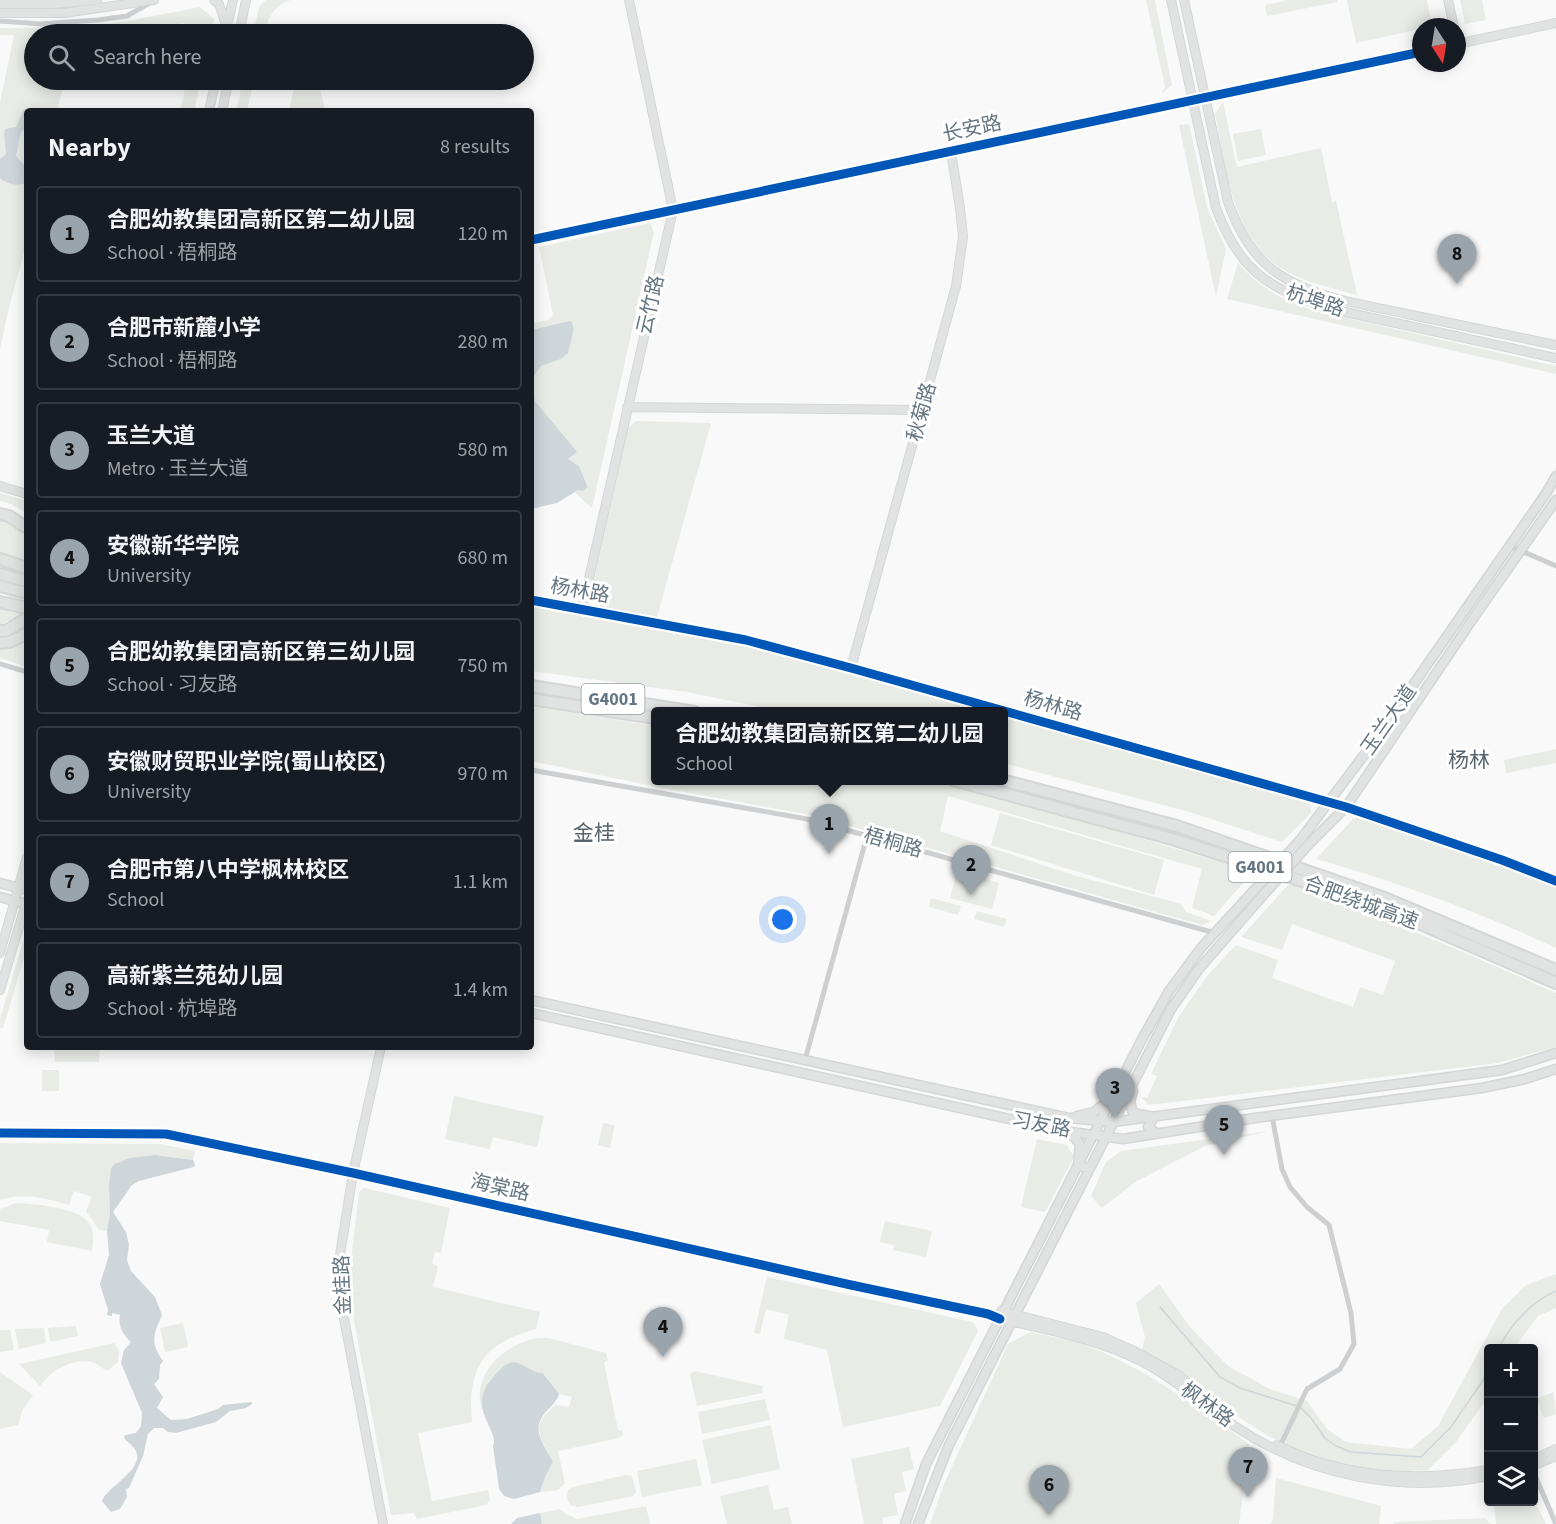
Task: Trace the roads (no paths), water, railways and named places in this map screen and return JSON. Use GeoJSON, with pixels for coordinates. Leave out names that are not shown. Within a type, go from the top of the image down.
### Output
{"type":"FeatureCollection","features":[{"type":"Feature","properties":{"kind":"highway"},"geometry":{"type":"LineString","coordinates":[[0,507],[24,518]]}},
{"type":"Feature","properties":{"kind":"highway"},"geometry":{"type":"LineString","coordinates":[[0,514],[9,516],[24,525]]}},
{"type":"Feature","properties":{"kind":"highway"},"geometry":{"type":"LineString","coordinates":[[0,559],[22,567]]}},
{"type":"Feature","properties":{"kind":"highway"},"geometry":{"type":"LineString","coordinates":[[0,574],[24,580]]}},
{"type":"Feature","properties":{"kind":"highway"},"geometry":{"type":"LineString","coordinates":[[0,586],[24,592]]}},
{"type":"Feature","properties":{"kind":"highway"},"geometry":{"type":"LineString","coordinates":[[0,602],[24,607]]}},
{"type":"Feature","properties":{"kind":"highway"},"geometry":{"type":"LineString","coordinates":[[0,631],[6,631],[24,620]]}},
{"type":"Feature","properties":{"kind":"highway"},"geometry":{"type":"LineString","coordinates":[[0,643],[24,635]]}},
{"type":"Feature","properties":{"kind":"highway","name":"G4001"},"geometry":{"type":"LineString","coordinates":[[534,686],[669,707]]}},
{"type":"Feature","properties":{"kind":"highway","name":"G4001"},"geometry":{"type":"LineString","coordinates":[[534,699],[651,717]]}},
{"type":"Feature","properties":{"kind":"highway","name":"合肥绕城高速"},"geometry":{"type":"LineString","coordinates":[[1008,782],[1177,826],[1209,837],[1382,897],[1556,970]]}},
{"type":"Feature","properties":{"kind":"highway","name":"合肥绕城高速"},"geometry":{"type":"LineString","coordinates":[[972,785],[1172,839],[1377,905],[1556,983]]}},
{"type":"Feature","properties":{"kind":"main road","name":"玉兰大道"},"geometry":{"type":"LineString","coordinates":[[918,1524],[949,1445],[1171,1009],[1198,970],[1266,892],[1305,841],[1329,802],[1371,747],[1556,476]]}},
{"type":"Feature","properties":{"kind":"main road"},"geometry":{"type":"LineString","coordinates":[[1556,485],[1538,516],[1556,493]]}},
{"type":"Feature","properties":{"kind":"main road","name":"玉兰大道"},"geometry":{"type":"LineString","coordinates":[[905,1524],[926,1464],[1168,991],[1215,933],[1258,886],[1305,841],[1346,807],[1556,500]]}},
{"type":"Feature","properties":{"kind":"main road"},"geometry":{"type":"LineString","coordinates":[[0,883],[23,889]]}},
{"type":"Feature","properties":{"kind":"main road"},"geometry":{"type":"LineString","coordinates":[[0,897],[24,902]]}},
{"type":"Feature","properties":{"kind":"main road","name":"习友路"},"geometry":{"type":"LineString","coordinates":[[534,1001],[1070,1118],[1113,1122],[1502,1070],[1556,1053]]}},
{"type":"Feature","properties":{"kind":"main road","name":"习友路"},"geometry":{"type":"LineString","coordinates":[[534,1014],[1064,1131],[1123,1139],[1272,1116],[1482,1088],[1525,1079],[1556,1069]]}},
{"type":"Feature","properties":{"kind":"main road"},"geometry":{"type":"LineString","coordinates":[[1136,1078],[1130,1102],[1133,1113],[1154,1118],[1148,1126],[1156,1134]]}},
{"type":"Feature","properties":{"kind":"main road"},"geometry":{"type":"LineString","coordinates":[[1119,1083],[1130,1089]]}},
{"type":"Feature","properties":{"kind":"main road"},"geometry":{"type":"LineString","coordinates":[[1070,1118],[1094,1112],[1112,1097]]}},
{"type":"Feature","properties":{"kind":"main road"},"geometry":{"type":"LineString","coordinates":[[1064,1131],[1080,1144],[1078,1165],[1089,1169]]}},
{"type":"Feature","properties":{"kind":"main road"},"geometry":{"type":"LineString","coordinates":[[1094,1159],[1107,1147],[1123,1139]]}},
{"type":"Feature","properties":{"kind":"street"},"geometry":{"type":"LineString","coordinates":[[0,4],[52,4],[98,0]]}},
{"type":"Feature","properties":{"kind":"street"},"geometry":{"type":"LineString","coordinates":[[0,13],[64,13],[155,0]]}},
{"type":"Feature","properties":{"kind":"street"},"geometry":{"type":"LineString","coordinates":[[0,21],[41,24],[98,20],[127,16],[155,0]]}},
{"type":"Feature","properties":{"kind":"street"},"geometry":{"type":"LineString","coordinates":[[214,0],[222,10],[225,24]]}},
{"type":"Feature","properties":{"kind":"street"},"geometry":{"type":"LineString","coordinates":[[228,24],[233,0]]}},
{"type":"Feature","properties":{"kind":"street"},"geometry":{"type":"LineString","coordinates":[[241,24],[246,0]]}},
{"type":"Feature","properties":{"kind":"street","name":"云竹路"},"geometry":{"type":"LineString","coordinates":[[582,609],[673,210],[629,0]]}},
{"type":"Feature","properties":{"kind":"street","name":"杭埠路"},"geometry":{"type":"LineString","coordinates":[[1171,0],[1216,208],[1225,232],[1239,256],[1270,284],[1292,296],[1327,308],[1556,358]]}},
{"type":"Feature","properties":{"kind":"street","name":"杭埠路"},"geometry":{"type":"LineString","coordinates":[[1184,0],[1228,202],[1238,230],[1257,256],[1280,275],[1305,288],[1356,303],[1556,345]]}},
{"type":"Feature","properties":{"kind":"street"},"geometry":{"type":"LineString","coordinates":[[1448,0],[1452,18]]}},
{"type":"Feature","properties":{"kind":"street"},"geometry":{"type":"LineString","coordinates":[[1466,42],[1556,23]]}},
{"type":"Feature","properties":{"kind":"street","name":"长安路"},"geometry":{"type":"LineString","coordinates":[[534,239],[1412,54]]}},
{"type":"Feature","properties":{"kind":"street"},"geometry":{"type":"LineString","coordinates":[[210,108],[214,90]]}},
{"type":"Feature","properties":{"kind":"street"},"geometry":{"type":"LineString","coordinates":[[223,108],[227,90]]}},
{"type":"Feature","properties":{"kind":"street","name":"秋菊路"},"geometry":{"type":"LineString","coordinates":[[851,668],[956,286],[963,237],[951,152]]}},
{"type":"Feature","properties":{"kind":"street"},"geometry":{"type":"LineString","coordinates":[[627,407],[922,410]]}},
{"type":"Feature","properties":{"kind":"street"},"geometry":{"type":"LineString","coordinates":[[0,486],[24,493]]}},
{"type":"Feature","properties":{"kind":"street"},"geometry":{"type":"LineString","coordinates":[[1510,546],[1556,566]]}},
{"type":"Feature","properties":{"kind":"street","name":"杨林路"},"geometry":{"type":"LineString","coordinates":[[534,601],[746,640],[990,707]]}},
{"type":"Feature","properties":{"kind":"street"},"geometry":{"type":"LineString","coordinates":[[0,664],[24,671]]}},
{"type":"Feature","properties":{"kind":"street","name":"杨林路"},"geometry":{"type":"LineString","coordinates":[[1008,712],[1346,807],[1502,860],[1556,881]]}},
{"type":"Feature","properties":{"kind":"street","name":"梧桐路"},"geometry":{"type":"LineString","coordinates":[[534,772],[807,819],[1215,933]]}},
{"type":"Feature","properties":{"kind":"street"},"geometry":{"type":"LineString","coordinates":[[805,1060],[867,836]]}},
{"type":"Feature","properties":{"kind":"street"},"geometry":{"type":"LineString","coordinates":[[0,953],[15,901],[23,889]]}},
{"type":"Feature","properties":{"kind":"street"},"geometry":{"type":"LineString","coordinates":[[0,990],[24,912]]}},
{"type":"Feature","properties":{"kind":"street","name":"金桂路"},"geometry":{"type":"LineString","coordinates":[[380,1050],[353,1173],[339,1261],[343,1313],[384,1524]]}},
{"type":"Feature","properties":{"kind":"street"},"geometry":{"type":"LineString","coordinates":[[1272,1116],[1282,1168],[1290,1187],[1307,1207],[1329,1225],[1351,1313],[1354,1344],[1340,1369],[1307,1389],[1278,1448]]}},
{"type":"Feature","properties":{"kind":"street","name":"海棠路"},"geometry":{"type":"LineString","coordinates":[[0,1134],[166,1134],[353,1173],[851,1285],[987,1314],[1002,1314]]}},
{"type":"Feature","properties":{"kind":"street","name":"枫林路"},"geometry":{"type":"LineString","coordinates":[[1002,1314],[1107,1345],[1177,1382],[1235,1426],[1278,1448],[1343,1468],[1401,1476],[1443,1477],[1484,1471]]}},
{"type":"Feature","properties":{"kind":"street","name":"枫林路"},"geometry":{"type":"LineString","coordinates":[[1278,1448],[1289,1457],[1357,1478],[1410,1484],[1484,1477]]}},
{"type":"Feature","properties":{"kind":"street"},"geometry":{"type":"LineString","coordinates":[[1538,1457],[1556,1449]]}},
{"type":"Feature","properties":{"kind":"street"},"geometry":{"type":"LineString","coordinates":[[1538,1463],[1556,1456]]}},
{"type":"Feature","properties":{"kind":"street"},"geometry":{"type":"LineString","coordinates":[[1538,1484],[1556,1524]]}},
{"type":"Feature","properties":{"kind":"waterway"},"geometry":{"type":"LineString","coordinates":[[1501,1344],[1509,1331],[1530,1308],[1556,1291]]}},
{"type":"Feature","properties":{"kind":"waterway"},"geometry":{"type":"LineString","coordinates":[[1160,1307],[1220,1377],[1240,1388],[1300,1407],[1325,1438],[1336,1446],[1351,1452],[1421,1457],[1451,1427],[1484,1379]]}},
{"type":"Feature","properties":{"kind":"place","name":"高新紫兰苑幼儿园"},"geometry":{"type":"Point","coordinates":[1457,284]}},
{"type":"Feature","properties":{"kind":"place","name":"合肥幼教集团高新区第二幼儿园"},"geometry":{"type":"Point","coordinates":[829,854]}},
{"type":"Feature","properties":{"kind":"place","name":"合肥市新麓小学"},"geometry":{"type":"Point","coordinates":[971,895]}},
{"type":"Feature","properties":{"kind":"place","name":"玉兰大道"},"geometry":{"type":"Point","coordinates":[1115,1118]}},
{"type":"Feature","properties":{"kind":"place","name":"合肥幼教集团高新区第三幼儿园"},"geometry":{"type":"Point","coordinates":[1224,1155]}},
{"type":"Feature","properties":{"kind":"place","name":"安徽新华学院"},"geometry":{"type":"Point","coordinates":[663,1357]}},
{"type":"Feature","properties":{"kind":"place","name":"合肥市第八中学枫林校区"},"geometry":{"type":"Point","coordinates":[1248,1497]}},
{"type":"Feature","properties":{"kind":"place","name":"安徽财贸职业学院(蜀山校区)"},"geometry":{"type":"Point","coordinates":[1049,1515]}},
{"type":"Feature","properties":{"kind":"district","name":"杨林"},"geometry":{"type":"Point","coordinates":[1469,760]}},
{"type":"Feature","properties":{"kind":"district","name":"金桂"},"geometry":{"type":"Point","coordinates":[594,833]}}]}
